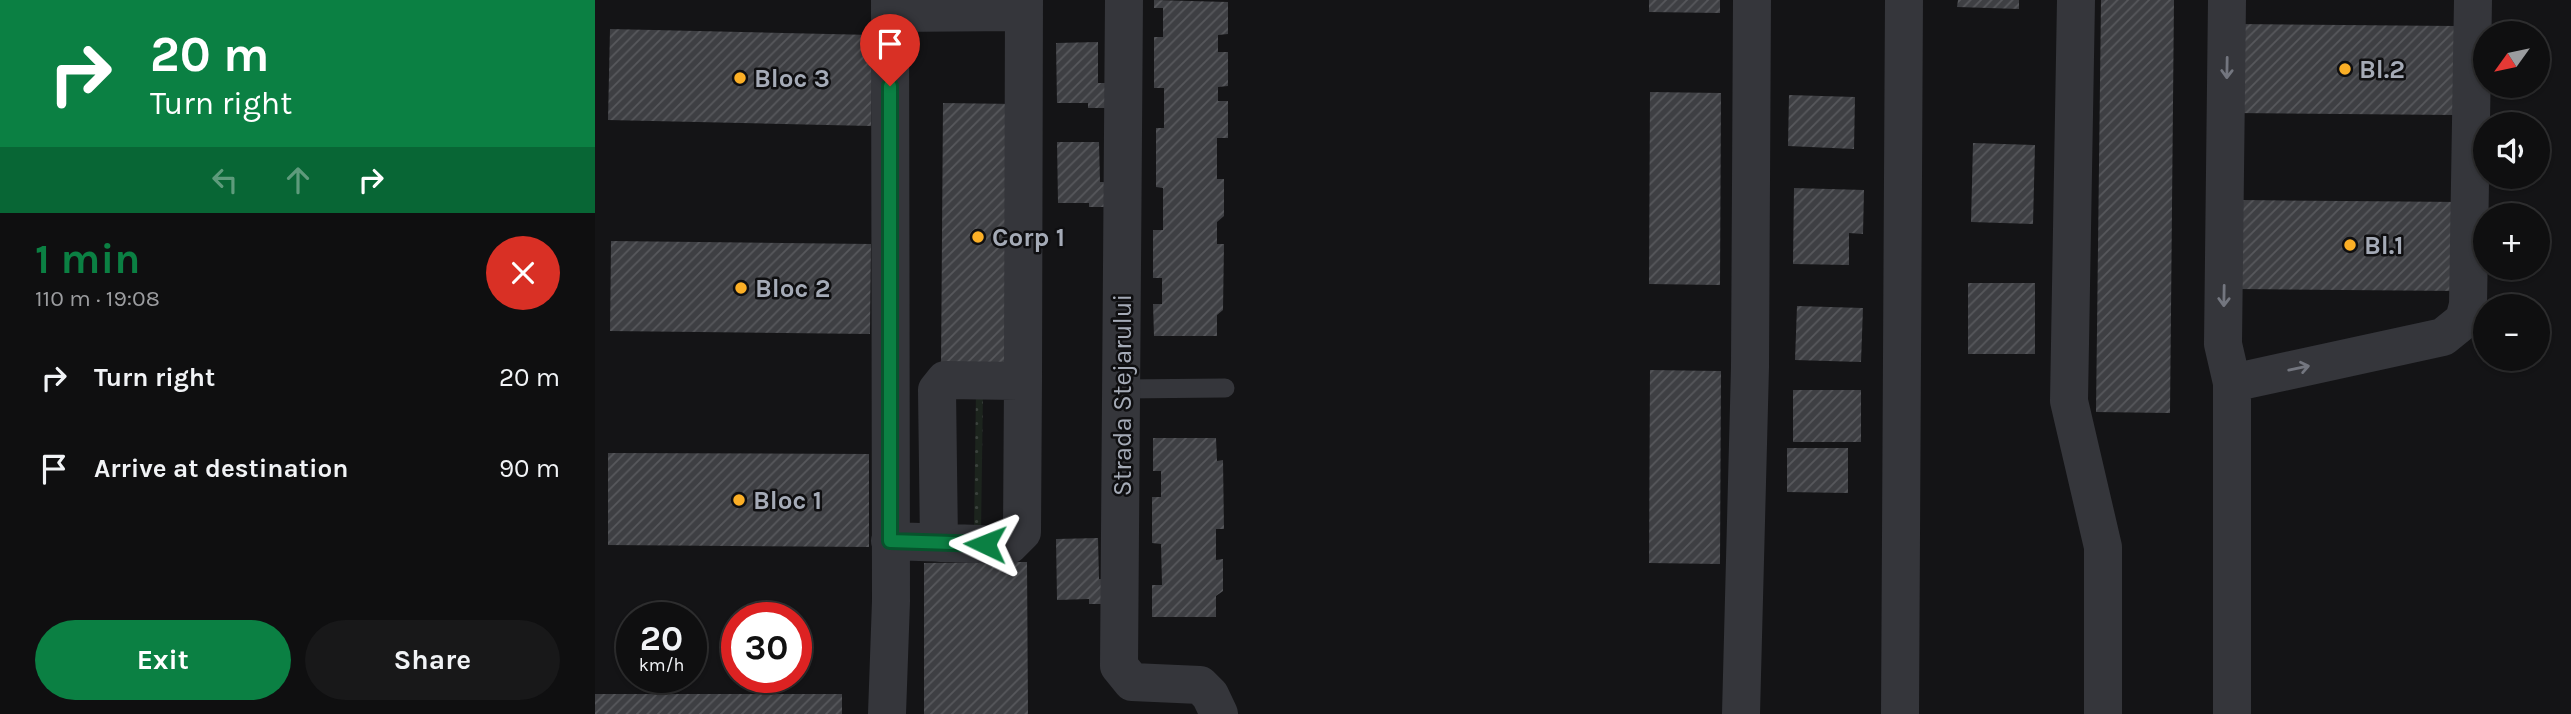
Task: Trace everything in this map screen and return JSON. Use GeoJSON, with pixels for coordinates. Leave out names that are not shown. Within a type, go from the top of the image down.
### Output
{"type":"FeatureCollection","features":[{"type":"Feature","properties":{"kind":"street","name":"Strada Stejarului"},"geometry":{"type":"LineString","coordinates":[[1124,0],[1119,666],[1124,676],[1132,682],[1200,685],[1210,695],[1219,714]]}},
{"type":"Feature","properties":{"kind":"street"},"geometry":{"type":"LineString","coordinates":[[1741,714],[1750,367],[1752,0]]}},
{"type":"Feature","properties":{"kind":"street"},"geometry":{"type":"LineString","coordinates":[[1900,714],[1904,0]]}},
{"type":"Feature","properties":{"kind":"street"},"geometry":{"type":"LineString","coordinates":[[2076,0],[2070,401],[2103,547],[2103,714]]}},
{"type":"Feature","properties":{"kind":"street"},"geometry":{"type":"LineString","coordinates":[[2228,0],[2223,344],[2232,383],[2232,714]]}},
{"type":"Feature","properties":{"kind":"street"},"geometry":{"type":"LineString","coordinates":[[2232,383],[2443,337],[2464,320],[2468,305],[2473,0]]}},
{"type":"Feature","properties":{"kind":"street"},"geometry":{"type":"LineString","coordinates":[[887,714],[890,541],[890,7],[1024,6],[1022,532],[1009,545],[890,541]]}},
{"type":"Feature","properties":{"kind":"street"},"geometry":{"type":"LineString","coordinates":[[939,543],[937,390],[940,383],[945,380],[1023,381]]}},
{"type":"Feature","properties":{"kind":"lane"},"geometry":{"type":"LineString","coordinates":[[1122,389],[1225,388]]}},
{"type":"Feature","properties":{"kind":"shaded area"},"geometry":{"type":"Polygon","coordinates":[[[976,391],[983,391],[981,531],[974,531],[976,391]]]}},
{"type":"Feature","properties":{"kind":"building"},"geometry":{"type":"Polygon","coordinates":[[[1154,0],[1228,2],[1228,34],[1218,35],[1218,52],[1228,52],[1228,86],[1218,87],[1218,101],[1228,101],[1228,138],[1217,138],[1217,179],[1224,179],[1224,216],[1217,222],[1217,244],[1224,244],[1223,310],[1217,315],[1217,336],[1154,336],[1153,304],[1162,304],[1162,278],[1153,278],[1153,230],[1163,230],[1163,188],[1156,187],[1156,128],[1164,128],[1164,88],[1154,88],[1154,37],[1163,37],[1163,8],[1154,8],[1154,0]]]}},
{"type":"Feature","properties":{"kind":"building"},"geometry":{"type":"Polygon","coordinates":[[[1649,0],[1720,0],[1720,13],[1649,12],[1649,0]]]}},
{"type":"Feature","properties":{"kind":"building"},"geometry":{"type":"Polygon","coordinates":[[[1958,0],[2019,0],[2019,9],[1957,7],[1958,0]]]}},
{"type":"Feature","properties":{"kind":"building"},"geometry":{"type":"Polygon","coordinates":[[[2101,0],[2174,0],[2170,413],[2096,412],[2101,0]]]}},
{"type":"Feature","properties":{"kind":"building","name":"Bl.2"},"geometry":{"type":"Polygon","coordinates":[[[2234,24],[2455,26],[2455,115],[2234,113],[2234,24]]]}},
{"type":"Feature","properties":{"kind":"building","name":"Bloc 3"},"geometry":{"type":"Polygon","coordinates":[[[610,29],[873,35],[871,126],[608,120],[610,29]]]}},
{"type":"Feature","properties":{"kind":"building"},"geometry":{"type":"Polygon","coordinates":[[[1098,42],[1098,83],[1105,83],[1105,108],[1088,108],[1088,103],[1057,103],[1056,43],[1098,42]]]}},
{"type":"Feature","properties":{"kind":"building"},"geometry":{"type":"Polygon","coordinates":[[[1650,92],[1721,93],[1720,285],[1649,284],[1650,92]]]}},
{"type":"Feature","properties":{"kind":"building"},"geometry":{"type":"Polygon","coordinates":[[[1789,95],[1855,97],[1854,149],[1788,146],[1789,95]]]}},
{"type":"Feature","properties":{"kind":"building","name":"Corp 1"},"geometry":{"type":"Polygon","coordinates":[[[943,103],[1016,104],[1014,371],[941,370],[943,103]]]}},
{"type":"Feature","properties":{"kind":"building"},"geometry":{"type":"Polygon","coordinates":[[[1057,142],[1099,142],[1100,182],[1106,182],[1106,207],[1089,207],[1089,203],[1058,203],[1057,142]]]}},
{"type":"Feature","properties":{"kind":"building"},"geometry":{"type":"Polygon","coordinates":[[[1973,143],[2035,145],[2033,224],[1971,222],[1973,143]]]}},
{"type":"Feature","properties":{"kind":"building"},"geometry":{"type":"Polygon","coordinates":[[[1794,188],[1864,190],[1863,234],[1849,233],[1849,265],[1793,264],[1794,188]]]}},
{"type":"Feature","properties":{"kind":"building","name":"Bl.1"},"geometry":{"type":"Polygon","coordinates":[[[2240,200],[2461,202],[2460,291],[2239,289],[2240,200]]]}},
{"type":"Feature","properties":{"kind":"building","name":"Bloc 2"},"geometry":{"type":"Polygon","coordinates":[[[611,241],[871,244],[870,334],[610,331],[611,241]]]}},
{"type":"Feature","properties":{"kind":"building"},"geometry":{"type":"Polygon","coordinates":[[[1968,283],[2035,283],[2035,354],[1968,354],[1968,283]]]}},
{"type":"Feature","properties":{"kind":"building"},"geometry":{"type":"Polygon","coordinates":[[[1797,306],[1863,308],[1861,362],[1795,360],[1797,306]]]}},
{"type":"Feature","properties":{"kind":"building"},"geometry":{"type":"Polygon","coordinates":[[[1650,370],[1721,371],[1720,564],[1649,563],[1650,370]]]}},
{"type":"Feature","properties":{"kind":"building"},"geometry":{"type":"Polygon","coordinates":[[[1793,390],[1861,390],[1861,442],[1793,442],[1793,390]]]}},
{"type":"Feature","properties":{"kind":"building"},"geometry":{"type":"Polygon","coordinates":[[[1153,438],[1216,438],[1217,461],[1223,460],[1224,529],[1216,529],[1216,560],[1223,559],[1223,591],[1216,596],[1216,617],[1152,617],[1152,585],[1162,585],[1161,544],[1152,543],[1152,497],[1161,497],[1161,471],[1153,471],[1153,438]]]}},
{"type":"Feature","properties":{"kind":"building"},"geometry":{"type":"Polygon","coordinates":[[[1787,448],[1848,448],[1848,493],[1787,492],[1787,448]]]}},
{"type":"Feature","properties":{"kind":"building","name":"Bloc 1"},"geometry":{"type":"Polygon","coordinates":[[[608,453],[869,454],[869,547],[608,545],[608,453]]]}},
{"type":"Feature","properties":{"kind":"building"},"geometry":{"type":"Polygon","coordinates":[[[1098,538],[1099,579],[1105,579],[1105,604],[1089,604],[1089,599],[1057,600],[1056,539],[1098,538]]]}},
{"type":"Feature","properties":{"kind":"building"},"geometry":{"type":"Polygon","coordinates":[[[1027,562],[1028,714],[924,714],[924,563],[1027,562]]]}},
{"type":"Feature","properties":{"kind":"building"},"geometry":{"type":"Polygon","coordinates":[[[595,694],[842,694],[842,714],[595,714],[595,694]]]}},
{"type":"Feature","properties":{"kind":"place","name":"Bl.2"},"geometry":{"type":"Point","coordinates":[2345,69]}},
{"type":"Feature","properties":{"kind":"place","name":"Bloc 3"},"geometry":{"type":"Point","coordinates":[740,78]}},
{"type":"Feature","properties":{"kind":"place","name":"Corp 1"},"geometry":{"type":"Point","coordinates":[978,237]}},
{"type":"Feature","properties":{"kind":"place","name":"Bl.1"},"geometry":{"type":"Point","coordinates":[2350,245]}},
{"type":"Feature","properties":{"kind":"place","name":"Bloc 2"},"geometry":{"type":"Point","coordinates":[741,288]}},
{"type":"Feature","properties":{"kind":"place","name":"Bloc 1"},"geometry":{"type":"Point","coordinates":[739,500]}},
{"type":"Feature","properties":{"kind":"route"},"geometry":{"type":"LineString","coordinates":[[890,86],[890,541],[985,544]]}}]}
